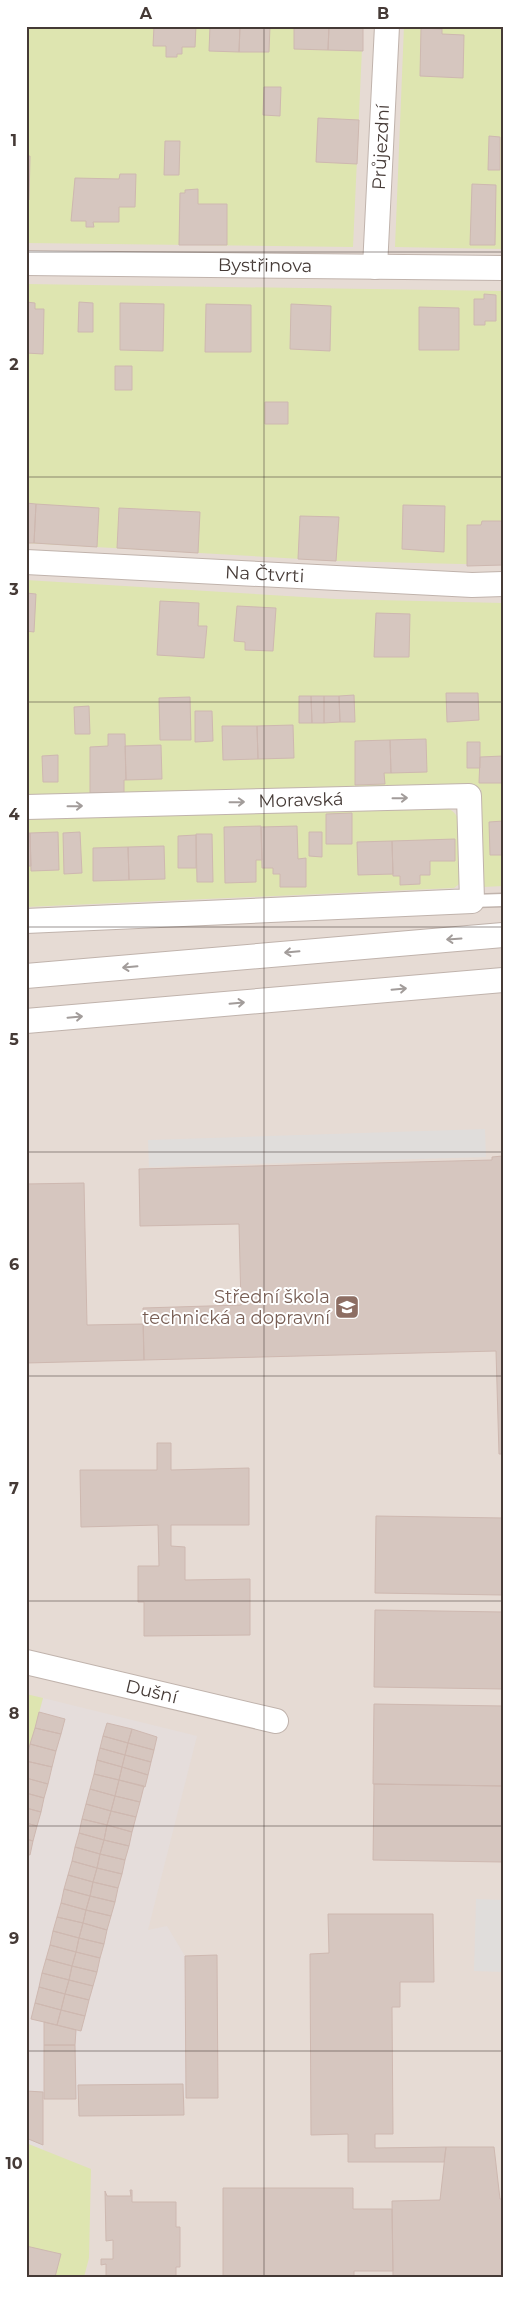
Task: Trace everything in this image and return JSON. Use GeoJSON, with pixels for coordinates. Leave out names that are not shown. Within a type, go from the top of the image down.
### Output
{"type":"FeatureCollection","features":[{"type":"Feature","properties":{"kind":"street","name":"Průjezdní"},"geometry":{"type":"LineString","coordinates":[[375,267],[387,26]]}},
{"type":"Feature","properties":{"kind":"street","name":"Bystřinova"},"geometry":{"type":"LineString","coordinates":[[26,263],[503,268]]}},
{"type":"Feature","properties":{"kind":"street","name":"Na Čtvrti"},"geometry":{"type":"LineString","coordinates":[[26,562],[462,584],[503,584]]}},
{"type":"Feature","properties":{"kind":"street","name":"Moravská"},"geometry":{"type":"LineString","coordinates":[[26,807],[470,796],[472,901]]}},
{"type":"Feature","properties":{"kind":"street"},"geometry":{"type":"LineString","coordinates":[[26,921],[472,901]]}},
{"type":"Feature","properties":{"kind":"street"},"geometry":{"type":"LineString","coordinates":[[26,976],[503,935]]}},
{"type":"Feature","properties":{"kind":"street"},"geometry":{"type":"LineString","coordinates":[[26,1021],[503,980]]}},
{"type":"Feature","properties":{"kind":"street","name":"Dušní"},"geometry":{"type":"LineString","coordinates":[[26,1662],[276,1721]]}},
{"type":"Feature","properties":{"kind":"lane"},"geometry":{"type":"LineString","coordinates":[[472,901],[503,900]]}},
{"type":"Feature","properties":{"kind":"shaded area"},"geometry":{"type":"Polygon","coordinates":[[[26,26],[503,26],[503,2277],[26,2277],[26,26]]]}},
{"type":"Feature","properties":{"kind":"shaded area"},"geometry":{"type":"Polygon","coordinates":[[[485,1129],[486,1157],[149,1167],[148,1140],[485,1129]]]}},
{"type":"Feature","properties":{"kind":"shaded area"},"geometry":{"type":"Polygon","coordinates":[[[43,1698],[197,1736],[148,1930],[167,1926],[185,1956],[217,1955],[218,2098],[186,2098],[184,2096],[184,2115],[79,2116],[78,2097],[76,2099],[43,2099],[43,2150],[26,2143],[26,1761],[43,1698]]]}},
{"type":"Feature","properties":{"kind":"shaded area"},"geometry":{"type":"Polygon","coordinates":[[[476,1899],[503,1900],[503,1972],[474,1971],[476,1899]]]}},
{"type":"Feature","properties":{"kind":"green space"},"geometry":{"type":"Polygon","coordinates":[[[26,26],[363,26],[353,247],[26,243],[26,26]]]}},
{"type":"Feature","properties":{"kind":"green space"},"geometry":{"type":"Polygon","coordinates":[[[404,26],[503,26],[503,249],[395,247],[404,26]]]}},
{"type":"Feature","properties":{"kind":"green space"},"geometry":{"type":"Polygon","coordinates":[[[26,284],[503,291],[503,565],[336,561],[26,543],[26,284]]]}},
{"type":"Feature","properties":{"kind":"green space"},"geometry":{"type":"Polygon","coordinates":[[[26,580],[336,599],[503,603],[503,886],[483,887],[481,789],[26,798],[26,580]]]}},
{"type":"Feature","properties":{"kind":"green space"},"geometry":{"type":"Polygon","coordinates":[[[439,806],[449,809],[454,813],[461,828],[462,882],[454,888],[26,907],[26,816],[439,806]]]}},
{"type":"Feature","properties":{"kind":"green space"},"geometry":{"type":"Polygon","coordinates":[[[26,1694],[43,1698],[26,1761],[26,1694]]]}},
{"type":"Feature","properties":{"kind":"green space"},"geometry":{"type":"Polygon","coordinates":[[[26,2143],[91,2169],[89,2258],[84,2277],[26,2277],[26,2143]]]}},
{"type":"Feature","properties":{"kind":"building"},"geometry":{"type":"Polygon","coordinates":[[[154,26],[196,26],[195,47],[182,47],[182,54],[177,54],[177,57],[166,57],[166,46],[153,46],[154,26]]]}},
{"type":"Feature","properties":{"kind":"building"},"geometry":{"type":"Polygon","coordinates":[[[210,26],[240,26],[239,52],[209,51],[210,26]]]}},
{"type":"Feature","properties":{"kind":"building"},"geometry":{"type":"Polygon","coordinates":[[[240,26],[270,26],[269,52],[239,52],[240,26]]]}},
{"type":"Feature","properties":{"kind":"building"},"geometry":{"type":"Polygon","coordinates":[[[294,26],[329,26],[328,50],[294,49],[294,26]]]}},
{"type":"Feature","properties":{"kind":"building"},"geometry":{"type":"Polygon","coordinates":[[[329,26],[363,26],[363,51],[328,50],[329,26]]]}},
{"type":"Feature","properties":{"kind":"building"},"geometry":{"type":"Polygon","coordinates":[[[421,28],[442,29],[442,34],[464,35],[463,78],[420,76],[421,28]]]}},
{"type":"Feature","properties":{"kind":"building"},"geometry":{"type":"Polygon","coordinates":[[[264,87],[281,87],[280,116],[263,115],[264,87]]]}},
{"type":"Feature","properties":{"kind":"building"},"geometry":{"type":"Polygon","coordinates":[[[318,118],[359,120],[357,164],[316,162],[318,118]]]}},
{"type":"Feature","properties":{"kind":"building"},"geometry":{"type":"Polygon","coordinates":[[[489,136],[500,137],[500,170],[488,170],[489,136]]]}},
{"type":"Feature","properties":{"kind":"building"},"geometry":{"type":"Polygon","coordinates":[[[165,141],[180,141],[179,175],[164,175],[165,141]]]}},
{"type":"Feature","properties":{"kind":"building"},"geometry":{"type":"Polygon","coordinates":[[[26,156],[30,156],[29,200],[26,200],[26,156]]]}},
{"type":"Feature","properties":{"kind":"building"},"geometry":{"type":"Polygon","coordinates":[[[120,174],[136,174],[135,207],[119,207],[119,222],[93,222],[94,227],[86,227],[86,221],[71,221],[75,178],[119,179],[120,174]]]}},
{"type":"Feature","properties":{"kind":"building"},"geometry":{"type":"Polygon","coordinates":[[[472,184],[496,185],[495,245],[470,245],[472,184]]]}},
{"type":"Feature","properties":{"kind":"building"},"geometry":{"type":"Polygon","coordinates":[[[198,189],[198,204],[227,204],[227,245],[179,245],[180,193],[185,193],[185,190],[198,189]]]}},
{"type":"Feature","properties":{"kind":"building"},"geometry":{"type":"Polygon","coordinates":[[[484,294],[496,295],[496,321],[485,321],[485,325],[474,325],[474,299],[484,299],[484,294]]]}},
{"type":"Feature","properties":{"kind":"building"},"geometry":{"type":"Polygon","coordinates":[[[26,302],[35,303],[35,309],[44,309],[43,354],[26,353],[26,302]]]}},
{"type":"Feature","properties":{"kind":"building"},"geometry":{"type":"Polygon","coordinates":[[[79,302],[93,303],[93,332],[78,332],[79,302]]]}},
{"type":"Feature","properties":{"kind":"building"},"geometry":{"type":"Polygon","coordinates":[[[120,303],[164,304],[163,351],[120,350],[120,303]]]}},
{"type":"Feature","properties":{"kind":"building"},"geometry":{"type":"Polygon","coordinates":[[[206,304],[251,305],[251,352],[205,352],[206,304]]]}},
{"type":"Feature","properties":{"kind":"building"},"geometry":{"type":"Polygon","coordinates":[[[291,304],[331,306],[330,351],[290,349],[291,304]]]}},
{"type":"Feature","properties":{"kind":"building"},"geometry":{"type":"Polygon","coordinates":[[[419,307],[459,308],[459,350],[419,350],[419,307]]]}},
{"type":"Feature","properties":{"kind":"building"},"geometry":{"type":"Polygon","coordinates":[[[115,366],[132,366],[132,390],[115,390],[115,366]]]}},
{"type":"Feature","properties":{"kind":"building"},"geometry":{"type":"Polygon","coordinates":[[[265,402],[288,402],[288,424],[265,424],[265,402]]]}},
{"type":"Feature","properties":{"kind":"building"},"geometry":{"type":"Polygon","coordinates":[[[26,503],[36,504],[34,543],[26,543],[26,503]]]}},
{"type":"Feature","properties":{"kind":"building"},"geometry":{"type":"Polygon","coordinates":[[[36,504],[99,508],[97,547],[34,543],[36,504]]]}},
{"type":"Feature","properties":{"kind":"building"},"geometry":{"type":"Polygon","coordinates":[[[403,505],[445,506],[444,552],[402,549],[403,505]]]}},
{"type":"Feature","properties":{"kind":"building"},"geometry":{"type":"Polygon","coordinates":[[[119,508],[200,512],[198,553],[117,548],[119,508]]]}},
{"type":"Feature","properties":{"kind":"building"},"geometry":{"type":"Polygon","coordinates":[[[300,516],[339,517],[336,561],[298,559],[300,516]]]}},
{"type":"Feature","properties":{"kind":"building"},"geometry":{"type":"Polygon","coordinates":[[[482,521],[503,521],[503,565],[467,566],[467,525],[481,525],[482,521]]]}},
{"type":"Feature","properties":{"kind":"building"},"geometry":{"type":"Polygon","coordinates":[[[26,593],[36,594],[34,632],[26,631],[26,593]]]}},
{"type":"Feature","properties":{"kind":"building"},"geometry":{"type":"Polygon","coordinates":[[[160,601],[199,603],[198,626],[207,626],[204,658],[157,655],[160,601]]]}},
{"type":"Feature","properties":{"kind":"building"},"geometry":{"type":"Polygon","coordinates":[[[237,606],[276,608],[273,651],[245,650],[245,642],[234,641],[237,606]]]}},
{"type":"Feature","properties":{"kind":"building"},"geometry":{"type":"Polygon","coordinates":[[[376,613],[410,614],[409,657],[374,657],[376,613]]]}},
{"type":"Feature","properties":{"kind":"building"},"geometry":{"type":"Polygon","coordinates":[[[446,693],[478,693],[479,720],[447,722],[446,693]]]}},
{"type":"Feature","properties":{"kind":"building"},"geometry":{"type":"Polygon","coordinates":[[[354,695],[355,722],[340,722],[339,696],[354,695]]]}},
{"type":"Feature","properties":{"kind":"building"},"geometry":{"type":"Polygon","coordinates":[[[299,696],[311,696],[312,723],[299,723],[299,696]]]}},
{"type":"Feature","properties":{"kind":"building"},"geometry":{"type":"Polygon","coordinates":[[[311,696],[324,696],[324,723],[312,723],[311,696]]]}},
{"type":"Feature","properties":{"kind":"building"},"geometry":{"type":"Polygon","coordinates":[[[324,696],[339,696],[340,722],[324,723],[324,696]]]}},
{"type":"Feature","properties":{"kind":"building"},"geometry":{"type":"Polygon","coordinates":[[[190,697],[191,740],[160,740],[159,698],[190,697]]]}},
{"type":"Feature","properties":{"kind":"building"},"geometry":{"type":"Polygon","coordinates":[[[89,706],[90,734],[75,734],[74,707],[89,706]]]}},
{"type":"Feature","properties":{"kind":"building"},"geometry":{"type":"Polygon","coordinates":[[[195,711],[212,711],[213,741],[195,742],[195,711]]]}},
{"type":"Feature","properties":{"kind":"building"},"geometry":{"type":"Polygon","coordinates":[[[293,725],[294,758],[258,759],[257,726],[293,725]]]}},
{"type":"Feature","properties":{"kind":"building"},"geometry":{"type":"Polygon","coordinates":[[[222,726],[257,726],[258,759],[223,760],[222,726]]]}},
{"type":"Feature","properties":{"kind":"building"},"geometry":{"type":"Polygon","coordinates":[[[26,732],[28,732],[28,765],[26,765],[26,732]]]}},
{"type":"Feature","properties":{"kind":"building"},"geometry":{"type":"Polygon","coordinates":[[[108,734],[125,734],[126,780],[124,780],[124,793],[90,793],[90,747],[108,746],[108,734]]]}},
{"type":"Feature","properties":{"kind":"building"},"geometry":{"type":"Polygon","coordinates":[[[426,739],[427,772],[391,773],[390,740],[426,739]]]}},
{"type":"Feature","properties":{"kind":"building"},"geometry":{"type":"Polygon","coordinates":[[[390,740],[391,773],[384,773],[385,784],[355,785],[355,741],[390,740]]]}},
{"type":"Feature","properties":{"kind":"building"},"geometry":{"type":"Polygon","coordinates":[[[467,742],[480,742],[480,768],[467,768],[467,742]]]}},
{"type":"Feature","properties":{"kind":"building"},"geometry":{"type":"Polygon","coordinates":[[[161,745],[162,779],[126,780],[125,746],[161,745]]]}},
{"type":"Feature","properties":{"kind":"building"},"geometry":{"type":"Polygon","coordinates":[[[58,755],[58,782],[43,782],[42,756],[58,755]]]}},
{"type":"Feature","properties":{"kind":"building"},"geometry":{"type":"Polygon","coordinates":[[[503,756],[503,783],[479,783],[480,757],[503,756]]]}},
{"type":"Feature","properties":{"kind":"building"},"geometry":{"type":"Polygon","coordinates":[[[352,813],[352,844],[326,844],[326,814],[352,813]]]}},
{"type":"Feature","properties":{"kind":"building"},"geometry":{"type":"Polygon","coordinates":[[[503,821],[503,855],[490,855],[489,822],[503,821]]]}},
{"type":"Feature","properties":{"kind":"building"},"geometry":{"type":"Polygon","coordinates":[[[261,826],[262,860],[256,860],[256,882],[225,883],[224,827],[261,826]]]}},
{"type":"Feature","properties":{"kind":"building"},"geometry":{"type":"Polygon","coordinates":[[[297,826],[298,859],[306,858],[306,887],[280,887],[280,874],[273,874],[273,868],[262,868],[261,827],[297,826]]]}},
{"type":"Feature","properties":{"kind":"building"},"geometry":{"type":"Polygon","coordinates":[[[58,832],[59,870],[31,871],[30,833],[58,832]]]}},
{"type":"Feature","properties":{"kind":"building"},"geometry":{"type":"Polygon","coordinates":[[[80,832],[82,873],[64,874],[63,833],[80,832]]]}},
{"type":"Feature","properties":{"kind":"building"},"geometry":{"type":"Polygon","coordinates":[[[309,832],[322,832],[322,857],[309,856],[309,832]]]}},
{"type":"Feature","properties":{"kind":"building"},"geometry":{"type":"Polygon","coordinates":[[[26,833],[30,833],[31,866],[26,866],[26,833]]]}},
{"type":"Feature","properties":{"kind":"building"},"geometry":{"type":"Polygon","coordinates":[[[196,834],[212,834],[213,882],[197,882],[196,834]]]}},
{"type":"Feature","properties":{"kind":"building"},"geometry":{"type":"Polygon","coordinates":[[[196,835],[196,868],[178,868],[178,836],[196,835]]]}},
{"type":"Feature","properties":{"kind":"building"},"geometry":{"type":"Polygon","coordinates":[[[455,839],[455,861],[430,861],[430,875],[420,875],[420,884],[400,885],[400,876],[393,876],[392,841],[455,839]]]}},
{"type":"Feature","properties":{"kind":"building"},"geometry":{"type":"Polygon","coordinates":[[[392,841],[393,874],[358,875],[357,842],[392,841]]]}},
{"type":"Feature","properties":{"kind":"building"},"geometry":{"type":"Polygon","coordinates":[[[164,846],[165,879],[129,880],[128,847],[164,846]]]}},
{"type":"Feature","properties":{"kind":"building"},"geometry":{"type":"Polygon","coordinates":[[[128,847],[129,880],[93,881],[93,848],[128,847]]]}},
{"type":"Feature","properties":{"kind":"building","name":"Střední škola technická a dopravní"},"geometry":{"type":"Polygon","coordinates":[[[503,1156],[503,1454],[499,1454],[496,1351],[144,1360],[143,1308],[241,1305],[239,1224],[140,1226],[139,1169],[492,1160],[492,1157],[503,1156]]]}},
{"type":"Feature","properties":{"kind":"building"},"geometry":{"type":"Polygon","coordinates":[[[84,1183],[87,1325],[143,1324],[144,1360],[26,1363],[26,1184],[84,1183]]]}},
{"type":"Feature","properties":{"kind":"building"},"geometry":{"type":"Polygon","coordinates":[[[157,1443],[171,1443],[171,1470],[249,1468],[249,1525],[171,1525],[171,1546],[185,1547],[185,1580],[250,1579],[250,1635],[144,1636],[144,1602],[138,1602],[138,1566],[159,1566],[158,1525],[81,1527],[80,1470],[157,1470],[157,1443]]]}},
{"type":"Feature","properties":{"kind":"building"},"geometry":{"type":"Polygon","coordinates":[[[376,1516],[503,1518],[503,1595],[375,1593],[376,1516]]]}},
{"type":"Feature","properties":{"kind":"building"},"geometry":{"type":"Polygon","coordinates":[[[375,1610],[503,1612],[503,1689],[374,1687],[375,1610]]]}},
{"type":"Feature","properties":{"kind":"building"},"geometry":{"type":"Polygon","coordinates":[[[374,1704],[503,1706],[503,1786],[373,1784],[374,1704]]]}},
{"type":"Feature","properties":{"kind":"building"},"geometry":{"type":"Polygon","coordinates":[[[39,1712],[65,1719],[61,1734],[35,1728],[39,1712]]]}},
{"type":"Feature","properties":{"kind":"building"},"geometry":{"type":"Polygon","coordinates":[[[107,1723],[132,1729],[128,1743],[103,1736],[107,1723]]]}},
{"type":"Feature","properties":{"kind":"building"},"geometry":{"type":"Polygon","coordinates":[[[35,1728],[61,1734],[56,1751],[30,1744],[35,1728]]]}},
{"type":"Feature","properties":{"kind":"building"},"geometry":{"type":"Polygon","coordinates":[[[132,1729],[157,1737],[154,1750],[128,1743],[132,1729]]]}},
{"type":"Feature","properties":{"kind":"building"},"geometry":{"type":"Polygon","coordinates":[[[103,1736],[128,1743],[125,1755],[100,1748],[103,1736]]]}},
{"type":"Feature","properties":{"kind":"building"},"geometry":{"type":"Polygon","coordinates":[[[128,1743],[154,1750],[151,1762],[125,1755],[128,1743]]]}},
{"type":"Feature","properties":{"kind":"building"},"geometry":{"type":"Polygon","coordinates":[[[30,1744],[56,1751],[52,1767],[26,1761],[30,1744]]]}},
{"type":"Feature","properties":{"kind":"building"},"geometry":{"type":"Polygon","coordinates":[[[100,1748],[125,1755],[122,1767],[97,1760],[100,1748]]]}},
{"type":"Feature","properties":{"kind":"building"},"geometry":{"type":"Polygon","coordinates":[[[125,1755],[151,1762],[148,1775],[122,1767],[125,1755]]]}},
{"type":"Feature","properties":{"kind":"building"},"geometry":{"type":"Polygon","coordinates":[[[97,1760],[122,1767],[119,1780],[94,1774],[97,1760]]]}},
{"type":"Feature","properties":{"kind":"building"},"geometry":{"type":"Polygon","coordinates":[[[26,1761],[52,1767],[48,1784],[26,1778],[26,1761]]]}},
{"type":"Feature","properties":{"kind":"building"},"geometry":{"type":"Polygon","coordinates":[[[122,1767],[148,1775],[145,1787],[119,1780],[122,1767]]]}},
{"type":"Feature","properties":{"kind":"building"},"geometry":{"type":"Polygon","coordinates":[[[94,1774],[119,1780],[115,1796],[90,1789],[94,1774]]]}},
{"type":"Feature","properties":{"kind":"building"},"geometry":{"type":"Polygon","coordinates":[[[26,1778],[48,1784],[44,1798],[26,1793],[26,1778]]]}},
{"type":"Feature","properties":{"kind":"building"},"geometry":{"type":"Polygon","coordinates":[[[119,1780],[144,1786],[140,1802],[115,1796],[119,1780]]]}},
{"type":"Feature","properties":{"kind":"building"},"geometry":{"type":"Polygon","coordinates":[[[374,1784],[503,1786],[503,1862],[373,1860],[374,1784]]]}},
{"type":"Feature","properties":{"kind":"building"},"geometry":{"type":"Polygon","coordinates":[[[90,1789],[115,1796],[111,1811],[86,1804],[90,1789]]]}},
{"type":"Feature","properties":{"kind":"building"},"geometry":{"type":"Polygon","coordinates":[[[26,1793],[44,1798],[41,1812],[26,1808],[26,1793]]]}},
{"type":"Feature","properties":{"kind":"building"},"geometry":{"type":"Polygon","coordinates":[[[115,1796],[140,1802],[136,1817],[111,1811],[115,1796]]]}},
{"type":"Feature","properties":{"kind":"building"},"geometry":{"type":"Polygon","coordinates":[[[86,1804],[111,1811],[107,1825],[82,1819],[86,1804]]]}},
{"type":"Feature","properties":{"kind":"building"},"geometry":{"type":"Polygon","coordinates":[[[26,1808],[41,1812],[37,1826],[26,1823],[26,1808]]]}},
{"type":"Feature","properties":{"kind":"building"},"geometry":{"type":"Polygon","coordinates":[[[111,1811],[136,1817],[132,1832],[107,1825],[111,1811]]]}},
{"type":"Feature","properties":{"kind":"building"},"geometry":{"type":"Polygon","coordinates":[[[82,1819],[107,1825],[104,1840],[79,1833],[82,1819]]]}},
{"type":"Feature","properties":{"kind":"building"},"geometry":{"type":"Polygon","coordinates":[[[26,1823],[37,1826],[33,1841],[26,1839],[26,1823]]]}},
{"type":"Feature","properties":{"kind":"building"},"geometry":{"type":"Polygon","coordinates":[[[107,1825],[132,1832],[129,1846],[104,1840],[107,1825]]]}},
{"type":"Feature","properties":{"kind":"building"},"geometry":{"type":"Polygon","coordinates":[[[79,1833],[104,1840],[100,1854],[75,1847],[79,1833]]]}},
{"type":"Feature","properties":{"kind":"building"},"geometry":{"type":"Polygon","coordinates":[[[26,1839],[33,1841],[30,1855],[26,1854],[26,1839]]]}},
{"type":"Feature","properties":{"kind":"building"},"geometry":{"type":"Polygon","coordinates":[[[104,1840],[129,1846],[125,1860],[100,1854],[104,1840]]]}},
{"type":"Feature","properties":{"kind":"building"},"geometry":{"type":"Polygon","coordinates":[[[75,1847],[100,1854],[97,1868],[72,1861],[75,1847]]]}},
{"type":"Feature","properties":{"kind":"building"},"geometry":{"type":"Polygon","coordinates":[[[100,1854],[125,1860],[122,1874],[97,1868],[100,1854]]]}},
{"type":"Feature","properties":{"kind":"building"},"geometry":{"type":"Polygon","coordinates":[[[72,1861],[97,1868],[93,1882],[68,1875],[72,1861]]]}},
{"type":"Feature","properties":{"kind":"building"},"geometry":{"type":"Polygon","coordinates":[[[97,1868],[122,1874],[118,1888],[93,1882],[97,1868]]]}},
{"type":"Feature","properties":{"kind":"building"},"geometry":{"type":"Polygon","coordinates":[[[68,1875],[93,1882],[90,1896],[64,1889],[68,1875]]]}},
{"type":"Feature","properties":{"kind":"building"},"geometry":{"type":"Polygon","coordinates":[[[93,1882],[118,1888],[115,1902],[90,1896],[93,1882]]]}},
{"type":"Feature","properties":{"kind":"building"},"geometry":{"type":"Polygon","coordinates":[[[64,1889],[90,1896],[86,1910],[61,1903],[64,1889]]]}},
{"type":"Feature","properties":{"kind":"building"},"geometry":{"type":"Polygon","coordinates":[[[90,1896],[115,1902],[111,1916],[86,1910],[90,1896]]]}},
{"type":"Feature","properties":{"kind":"building"},"geometry":{"type":"Polygon","coordinates":[[[61,1903],[86,1910],[83,1923],[57,1917],[61,1903]]]}},
{"type":"Feature","properties":{"kind":"building"},"geometry":{"type":"Polygon","coordinates":[[[86,1910],[111,1916],[107,1930],[83,1923],[86,1910]]]}},
{"type":"Feature","properties":{"kind":"building"},"geometry":{"type":"Polygon","coordinates":[[[328,1914],[433,1914],[434,1982],[400,1982],[400,2007],[392,2007],[393,2134],[375,2134],[375,2148],[446,2147],[444,2162],[348,2162],[348,2134],[311,2135],[310,1954],[329,1953],[328,1914]]]}},
{"type":"Feature","properties":{"kind":"building"},"geometry":{"type":"Polygon","coordinates":[[[57,1917],[83,1923],[79,1938],[53,1931],[57,1917]]]}},
{"type":"Feature","properties":{"kind":"building"},"geometry":{"type":"Polygon","coordinates":[[[83,1923],[107,1930],[104,1944],[79,1938],[83,1923]]]}},
{"type":"Feature","properties":{"kind":"building"},"geometry":{"type":"Polygon","coordinates":[[[53,1931],[79,1938],[76,1952],[50,1945],[53,1931]]]}},
{"type":"Feature","properties":{"kind":"building"},"geometry":{"type":"Polygon","coordinates":[[[79,1938],[104,1944],[100,1958],[76,1952],[79,1938]]]}},
{"type":"Feature","properties":{"kind":"building"},"geometry":{"type":"Polygon","coordinates":[[[50,1945],[76,1952],[72,1966],[46,1959],[50,1945]]]}},
{"type":"Feature","properties":{"kind":"building"},"geometry":{"type":"Polygon","coordinates":[[[76,1952],[100,1958],[97,1972],[72,1966],[76,1952]]]}},
{"type":"Feature","properties":{"kind":"building"},"geometry":{"type":"Polygon","coordinates":[[[217,1955],[218,2098],[186,2098],[185,1956],[217,1955]]]}},
{"type":"Feature","properties":{"kind":"building"},"geometry":{"type":"Polygon","coordinates":[[[46,1959],[72,1966],[69,1980],[42,1973],[46,1959]]]}},
{"type":"Feature","properties":{"kind":"building"},"geometry":{"type":"Polygon","coordinates":[[[72,1966],[97,1972],[93,1986],[69,1980],[72,1966]]]}},
{"type":"Feature","properties":{"kind":"building"},"geometry":{"type":"Polygon","coordinates":[[[42,1973],[69,1980],[65,1994],[39,1987],[42,1973]]]}},
{"type":"Feature","properties":{"kind":"building"},"geometry":{"type":"Polygon","coordinates":[[[69,1980],[93,1986],[89,2000],[65,1994],[69,1980]]]}},
{"type":"Feature","properties":{"kind":"building"},"geometry":{"type":"Polygon","coordinates":[[[39,1987],[65,1994],[61,2010],[35,2003],[39,1987]]]}},
{"type":"Feature","properties":{"kind":"building"},"geometry":{"type":"Polygon","coordinates":[[[65,1994],[89,2000],[85,2016],[61,2010],[65,1994]]]}},
{"type":"Feature","properties":{"kind":"building"},"geometry":{"type":"Polygon","coordinates":[[[35,2003],[61,2010],[57,2025],[31,2019],[35,2003]]]}},
{"type":"Feature","properties":{"kind":"building"},"geometry":{"type":"Polygon","coordinates":[[[61,2010],[85,2016],[81,2031],[57,2025],[61,2010]]]}},
{"type":"Feature","properties":{"kind":"building"},"geometry":{"type":"Polygon","coordinates":[[[44,2022],[76,2030],[75,2045],[44,2045],[44,2022]]]}},
{"type":"Feature","properties":{"kind":"building"},"geometry":{"type":"Polygon","coordinates":[[[44,2045],[75,2045],[76,2099],[44,2099],[44,2045]]]}},
{"type":"Feature","properties":{"kind":"building"},"geometry":{"type":"Polygon","coordinates":[[[183,2084],[184,2115],[79,2116],[78,2085],[183,2084]]]}},
{"type":"Feature","properties":{"kind":"building"},"geometry":{"type":"Polygon","coordinates":[[[26,2091],[43,2092],[43,2145],[26,2138],[26,2091]]]}},
{"type":"Feature","properties":{"kind":"building"},"geometry":{"type":"Polygon","coordinates":[[[446,2147],[494,2147],[500,2199],[503,2199],[503,2277],[393,2277],[392,2201],[440,2200],[446,2147]]]}},
{"type":"Feature","properties":{"kind":"building"},"geometry":{"type":"Polygon","coordinates":[[[223,2188],[353,2188],[353,2209],[392,2209],[393,2271],[354,2271],[354,2277],[223,2277],[223,2188]]]}},
{"type":"Feature","properties":{"kind":"building"},"geometry":{"type":"Polygon","coordinates":[[[130,2190],[132,2190],[132,2202],[176,2202],[176,2227],[180,2227],[180,2267],[176,2267],[176,2277],[106,2277],[106,2264],[101,2265],[101,2259],[113,2259],[113,2240],[106,2241],[105,2191],[107,2196],[131,2196],[130,2190]]]}},
{"type":"Feature","properties":{"kind":"building"},"geometry":{"type":"Polygon","coordinates":[[[26,2246],[61,2254],[55,2277],[26,2275],[26,2246]]]}},
{"type":"Feature","properties":{"kind":"place","name":"Střední škola technická a dopravní"},"geometry":{"type":"Point","coordinates":[347,1307]}}]}
